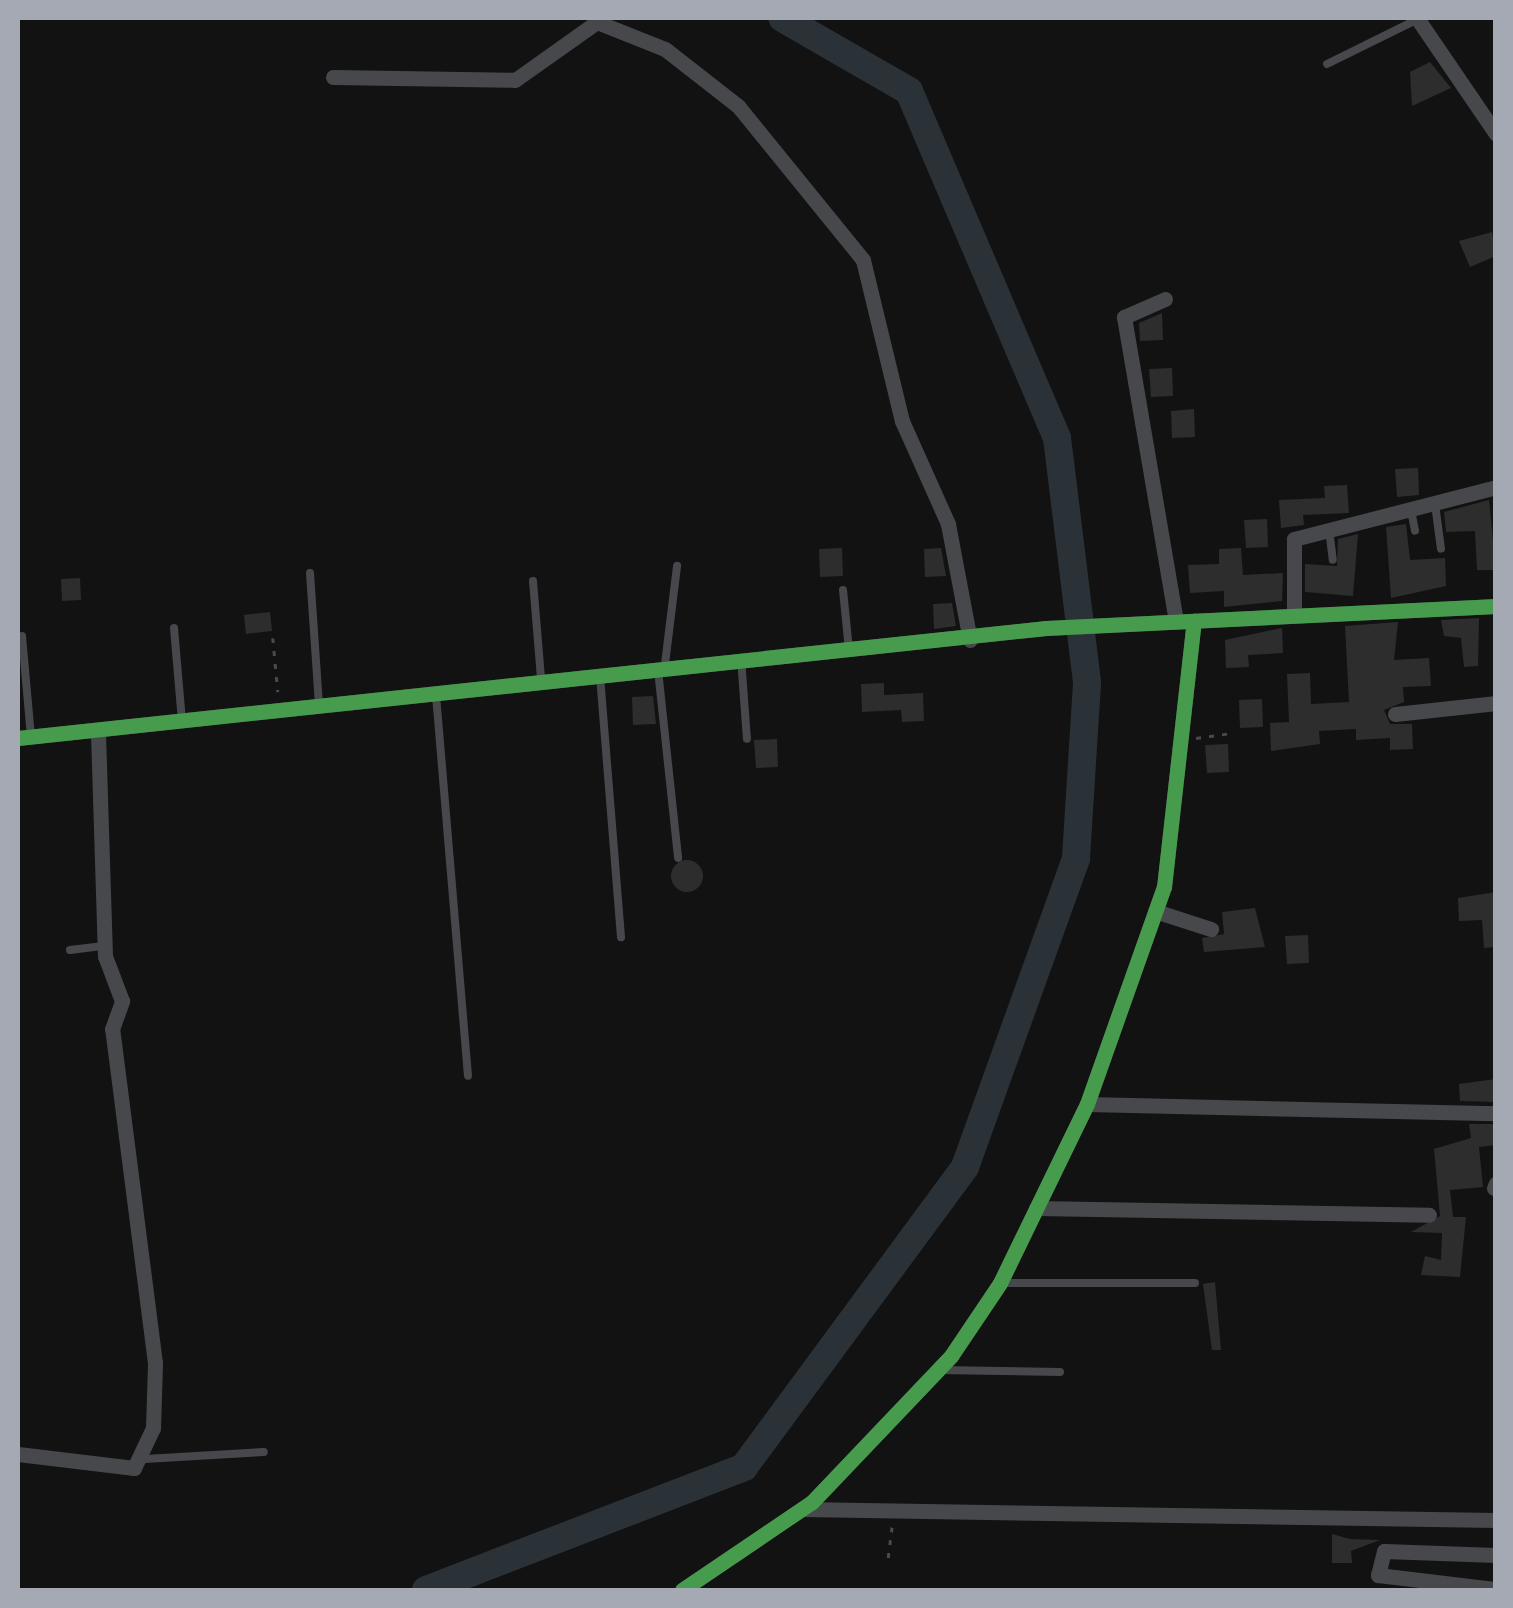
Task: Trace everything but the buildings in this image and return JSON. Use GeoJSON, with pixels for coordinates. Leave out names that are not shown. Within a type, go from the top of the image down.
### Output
{"type":"FeatureCollection","features":[{"type":"Feature","properties":{"kind":"street"},"geometry":{"type":"LineString","coordinates":[[1417,18],[1496,134]]}},
{"type":"Feature","properties":{"kind":"street"},"geometry":{"type":"LineString","coordinates":[[333,77],[515,80],[596,22],[665,49],[738,106],[863,260],[902,421],[948,524],[970,640]]}},
{"type":"Feature","properties":{"kind":"street"},"geometry":{"type":"LineString","coordinates":[[1164,299],[1124,317],[1176,622]]}},
{"type":"Feature","properties":{"kind":"street"},"geometry":{"type":"LineString","coordinates":[[1294,612],[1288,544],[1410,506],[1496,488]]}},
{"type":"Feature","properties":{"kind":"street"},"geometry":{"type":"LineString","coordinates":[[24,737],[661,665],[1294,612],[1496,606]]}},
{"type":"Feature","properties":{"kind":"street"},"geometry":{"type":"LineString","coordinates":[[682,1590],[802,1510],[938,1370],[1000,1283],[1087,1104],[1155,910],[1185,737],[1194,620]]}},
{"type":"Feature","properties":{"kind":"street"},"geometry":{"type":"LineString","coordinates":[[1396,714],[1496,703]]}},
{"type":"Feature","properties":{"kind":"street"},"geometry":{"type":"LineString","coordinates":[[18,1454],[108,1468],[145,1459],[155,1364],[112,1029],[122,1001],[104,946],[98,730]]}},
{"type":"Feature","properties":{"kind":"street"},"geometry":{"type":"LineString","coordinates":[[1155,910],[1211,928]]}},
{"type":"Feature","properties":{"kind":"street"},"geometry":{"type":"LineString","coordinates":[[1087,1104],[1496,1113]]}},
{"type":"Feature","properties":{"kind":"street"},"geometry":{"type":"LineString","coordinates":[[1036,1208],[1428,1215]]}},
{"type":"Feature","properties":{"kind":"street"},"geometry":{"type":"LineString","coordinates":[[802,1510],[893,1516],[1496,1520]]}},
{"type":"Feature","properties":{"kind":"street"},"geometry":{"type":"LineString","coordinates":[[1496,1556],[1384,1551],[1378,1574],[1496,1589]]}},
{"type":"Feature","properties":{"kind":"lane"},"geometry":{"type":"LineString","coordinates":[[1327,64],[1417,18]]}},
{"type":"Feature","properties":{"kind":"lane"},"geometry":{"type":"LineString","coordinates":[[1434,500],[1441,549]]}},
{"type":"Feature","properties":{"kind":"lane"},"geometry":{"type":"LineString","coordinates":[[1410,506],[1416,531]]}},
{"type":"Feature","properties":{"kind":"lane"},"geometry":{"type":"LineString","coordinates":[[1329,529],[1334,560]]}},
{"type":"Feature","properties":{"kind":"lane"},"geometry":{"type":"LineString","coordinates":[[678,566],[661,665],[678,858]]}},
{"type":"Feature","properties":{"kind":"lane"},"geometry":{"type":"LineString","coordinates":[[310,573],[320,704]]}},
{"type":"Feature","properties":{"kind":"lane"},"geometry":{"type":"LineString","coordinates":[[534,580],[541,678]]}},
{"type":"Feature","properties":{"kind":"lane"},"geometry":{"type":"LineString","coordinates":[[844,590],[849,650]]}},
{"type":"Feature","properties":{"kind":"lane"},"geometry":{"type":"LineString","coordinates":[[174,628],[182,722]]}},
{"type":"Feature","properties":{"kind":"lane"},"geometry":{"type":"LineString","coordinates":[[22,636],[24,737]]}},
{"type":"Feature","properties":{"kind":"lane"},"geometry":{"type":"LineString","coordinates":[[742,658],[747,739]]}},
{"type":"Feature","properties":{"kind":"lane"},"geometry":{"type":"LineString","coordinates":[[600,672],[621,937]]}},
{"type":"Feature","properties":{"kind":"lane"},"geometry":{"type":"LineString","coordinates":[[435,691],[468,1076]]}},
{"type":"Feature","properties":{"kind":"lane"},"geometry":{"type":"LineString","coordinates":[[70,950],[104,946]]}},
{"type":"Feature","properties":{"kind":"lane"},"geometry":{"type":"LineString","coordinates":[[1000,1283],[1195,1283]]}},
{"type":"Feature","properties":{"kind":"lane"},"geometry":{"type":"LineString","coordinates":[[938,1370],[1060,1372]]}},
{"type":"Feature","properties":{"kind":"lane"},"geometry":{"type":"LineString","coordinates":[[145,1459],[264,1452]]}},
{"type":"Feature","properties":{"kind":"path"},"geometry":{"type":"LineString","coordinates":[[273,638],[280,708]]}},
{"type":"Feature","properties":{"kind":"path"},"geometry":{"type":"LineString","coordinates":[[1185,737],[1232,733]]}},
{"type":"Feature","properties":{"kind":"path"},"geometry":{"type":"LineString","coordinates":[[888,1558],[893,1516]]}},
{"type":"Feature","properties":{"kind":"waterway"},"geometry":{"type":"LineString","coordinates":[[426,1590],[744,1467],[965,1167],[1076,858],[1087,682],[1057,438],[909,91],[782,18]]}},
{"type":"Feature","properties":{"kind":"cycle path"},"geometry":{"type":"LineString","coordinates":[[18,738],[1046,628],[1496,606]]}},
{"type":"Feature","properties":{"kind":"cycle path"},"geometry":{"type":"LineString","coordinates":[[682,1590],[812,1502],[951,1356],[1000,1283],[1087,1104],[1164,887],[1194,621]]}}]}
